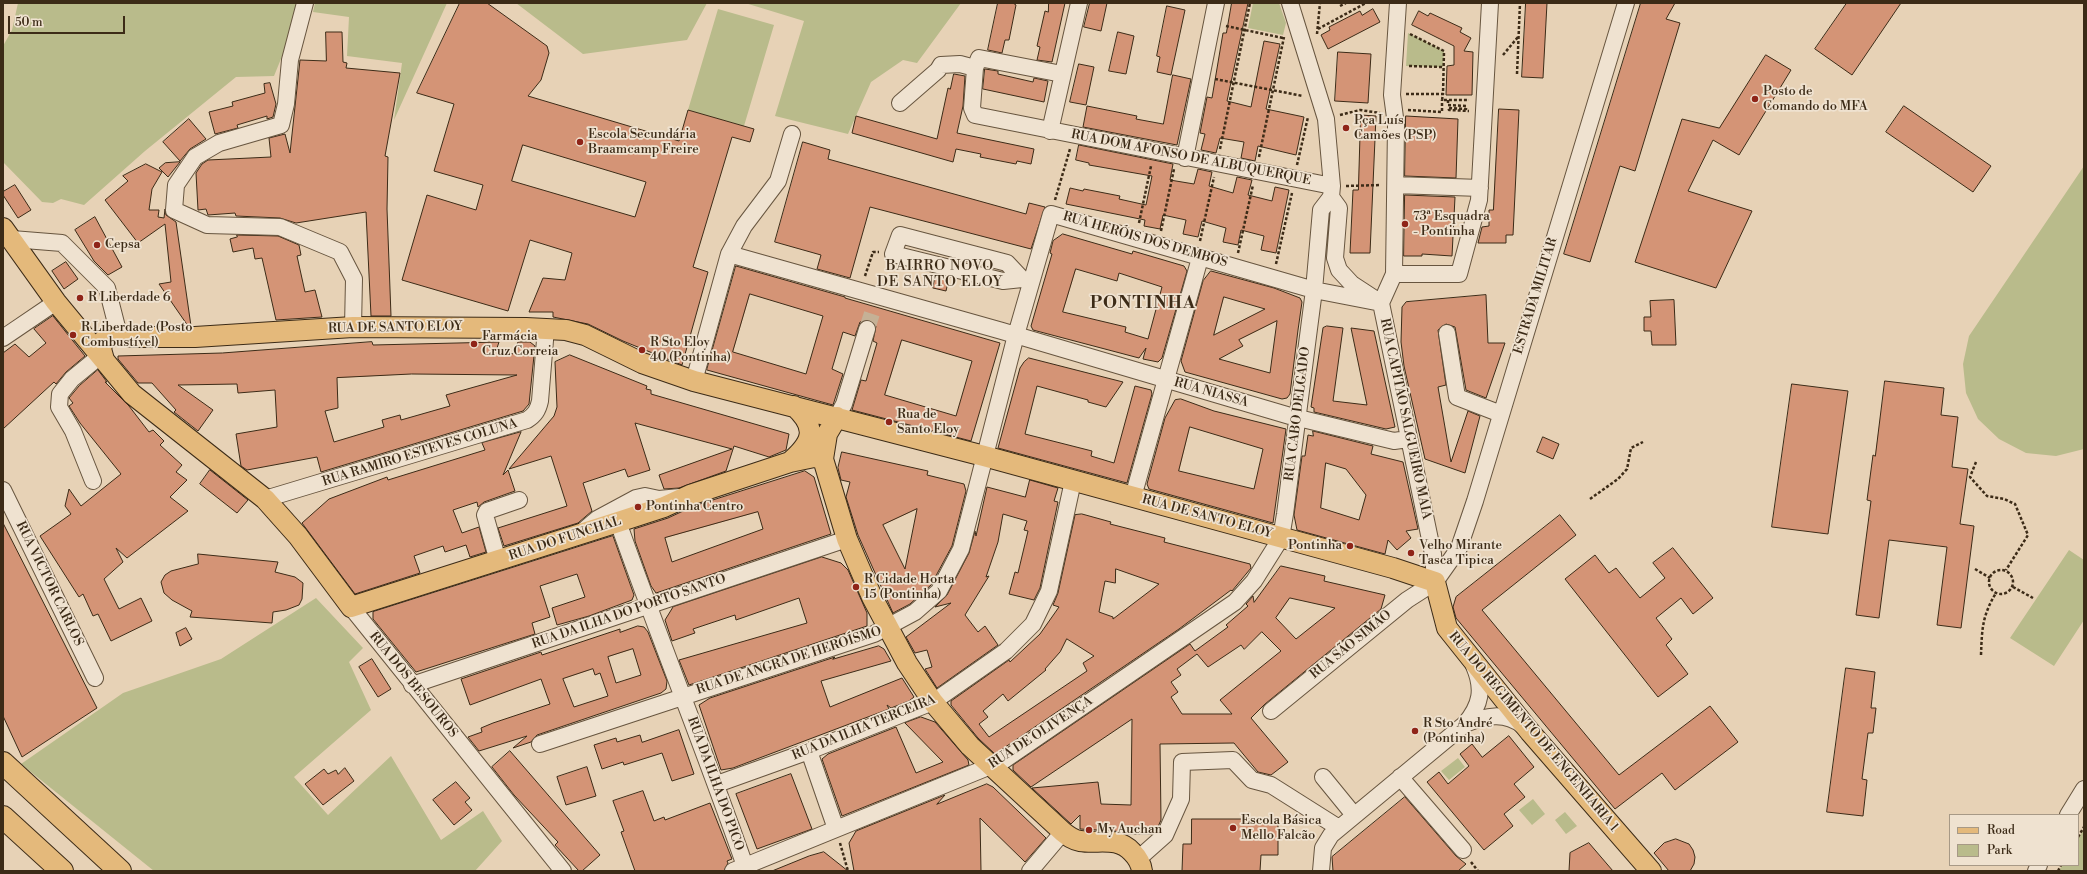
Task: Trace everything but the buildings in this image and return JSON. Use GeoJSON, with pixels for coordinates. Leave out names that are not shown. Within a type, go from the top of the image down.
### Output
{"type":"FeatureCollection","features":[{"type":"Feature","properties":{"kind":"highway"},"geometry":{"type":"LineString","coordinates":[[3,763],[120,871]]}},
{"type":"Feature","properties":{"kind":"highway"},"geometry":{"type":"LineString","coordinates":[[3,817],[62,871]]}},
{"type":"Feature","properties":{"kind":"main road","name":"RUA DOS BESOUROS"},"geometry":{"type":"LineString","coordinates":[[8,234],[56,302],[132,394],[265,499],[298,536],[351,607]]}},
{"type":"Feature","properties":{"kind":"main road","name":"RUA DE SANTO ELOY"},"geometry":{"type":"LineString","coordinates":[[56,302],[77,317],[114,335],[135,337],[195,337],[353,327],[546,328],[585,335],[642,362],[694,381],[984,456],[1392,568],[1435,582]]}},
{"type":"Feature","properties":{"kind":"main road"},"geometry":{"type":"LineString","coordinates":[[102,358],[101,349],[103,341],[114,335]]}},
{"type":"Feature","properties":{"kind":"main road"},"geometry":{"type":"LineString","coordinates":[[790,462],[804,449],[808,443],[810,432],[806,419],[794,406]]}},
{"type":"Feature","properties":{"kind":"main road"},"geometry":{"type":"LineString","coordinates":[[837,417],[827,434],[823,458],[846,539],[888,628],[933,702],[970,746],[1063,832],[1080,841],[1111,841],[1120,843],[1128,848],[1140,865]]}},
{"type":"Feature","properties":{"kind":"main road","name":"RUA DO FUNCHAL"},"geometry":{"type":"LineString","coordinates":[[351,607],[664,507],[690,495],[790,462],[814,457],[823,458]]}},
{"type":"Feature","properties":{"kind":"main road","name":"RUA DO REGIMENTO DE ENGENHARIA 1"},"geometry":{"type":"LineString","coordinates":[[1435,582],[1447,628],[1530,732],[1651,871]]}},
{"type":"Feature","properties":{"kind":"street"},"geometry":{"type":"LineString","coordinates":[[305,3],[290,60],[286,104],[281,125],[220,143],[195,158],[176,185],[174,210],[207,225],[280,227],[340,252],[354,279],[353,327]]}},
{"type":"Feature","properties":{"kind":"street"},"geometry":{"type":"LineString","coordinates":[[1050,131],[1079,3]]}},
{"type":"Feature","properties":{"kind":"street"},"geometry":{"type":"LineString","coordinates":[[1181,157],[1201,76],[1216,3]]}},
{"type":"Feature","properties":{"kind":"street"},"geometry":{"type":"LineString","coordinates":[[1290,3],[1303,39],[1326,119],[1331,191],[1338,208],[1335,258],[1339,270],[1352,284],[1381,303],[1394,274],[1396,125],[1399,112],[1398,3]]}},
{"type":"Feature","properties":{"kind":"street"},"geometry":{"type":"LineString","coordinates":[[1394,274],[1459,274],[1480,200],[1490,3]]}},
{"type":"Feature","properties":{"kind":"street","name":"ESTRADA MILITAR"},"geometry":{"type":"LineString","coordinates":[[1435,582],[1459,548],[1475,501],[1626,3]]}},
{"type":"Feature","properties":{"kind":"street"},"geometry":{"type":"LineString","coordinates":[[900,103],[938,70],[941,65],[960,64],[975,68],[979,58],[1062,74]]}},
{"type":"Feature","properties":{"kind":"street","name":"RUA DOM AFONSO DE ALBUQUERQUE"},"geometry":{"type":"LineString","coordinates":[[975,68],[972,108],[975,115],[1256,171],[1331,191]]}},
{"type":"Feature","properties":{"kind":"street"},"geometry":{"type":"LineString","coordinates":[[694,381],[729,254],[744,226],[778,181],[792,134]]}},
{"type":"Feature","properties":{"kind":"street"},"geometry":{"type":"LineString","coordinates":[[1396,185],[1480,188]]}},
{"type":"Feature","properties":{"kind":"street","name":"RUA CABO DELGADO"},"geometry":{"type":"LineString","coordinates":[[1280,538],[1298,418],[1314,290],[1321,210],[1331,191]]}},
{"type":"Feature","properties":{"kind":"street","name":"RUA HERÓIS DOS DEMBOS"},"geometry":{"type":"LineString","coordinates":[[1016,335],[1026,280],[1051,214],[1198,257],[1236,266],[1314,290],[1381,303]]}},
{"type":"Feature","properties":{"kind":"street"},"geometry":{"type":"LineString","coordinates":[[8,234],[62,243],[107,288],[114,335]]}},
{"type":"Feature","properties":{"kind":"street"},"geometry":{"type":"LineString","coordinates":[[893,254],[900,234],[1007,263],[1026,280]]}},
{"type":"Feature","properties":{"kind":"street","name":"RUA NIASSA"},"geometry":{"type":"LineString","coordinates":[[729,254],[859,292],[876,302],[1016,335],[1298,418],[1394,441],[1408,439]]}},
{"type":"Feature","properties":{"kind":"street"},"geometry":{"type":"LineString","coordinates":[[1133,497],[1166,380],[1198,257]]}},
{"type":"Feature","properties":{"kind":"street"},"geometry":{"type":"LineString","coordinates":[[3,338],[56,302]]}},
{"type":"Feature","properties":{"kind":"street","name":"RUA CAPITÃO SALGUEIRO MAIA"},"geometry":{"type":"LineString","coordinates":[[1381,303],[1433,554],[1435,582]]}},
{"type":"Feature","properties":{"kind":"street","name":"RUA RAMIRO ESTEVES COLUNA"},"geometry":{"type":"LineString","coordinates":[[265,499],[527,420],[538,409],[540,401],[546,328]]}},
{"type":"Feature","properties":{"kind":"street"},"geometry":{"type":"LineString","coordinates":[[837,417],[844,404],[867,329]]}},
{"type":"Feature","properties":{"kind":"street"},"geometry":{"type":"LineString","coordinates":[[1446,333],[1457,398],[1501,414]]}},
{"type":"Feature","properties":{"kind":"street","name":"RUA DE ANGRA DE HEROÍSMO"},"geometry":{"type":"LineString","coordinates":[[540,744],[888,628],[915,612],[939,591],[961,549],[1016,335]]}},
{"type":"Feature","properties":{"kind":"street"},"geometry":{"type":"LineString","coordinates":[[93,482],[73,431],[59,407],[60,394],[72,379],[102,358]]}},
{"type":"Feature","properties":{"kind":"street","name":"RUA DA ILHA TERCEIRA"},"geometry":{"type":"LineString","coordinates":[[717,784],[809,752],[933,702],[1006,651],[1034,624],[1049,592],[1073,481]]}},
{"type":"Feature","properties":{"kind":"street","name":"RUA VICTOR CARLOS"},"geometry":{"type":"LineString","coordinates":[[3,490],[95,678]]}},
{"type":"Feature","properties":{"kind":"street"},"geometry":{"type":"LineString","coordinates":[[577,535],[597,519],[636,498],[645,496],[667,499],[690,495]]}},
{"type":"Feature","properties":{"kind":"street"},"geometry":{"type":"LineString","coordinates":[[498,561],[485,515],[487,511],[519,500]]}},
{"type":"Feature","properties":{"kind":"street","name":"RUA DA ILHA DO PICO"},"geometry":{"type":"LineString","coordinates":[[618,522],[648,605],[717,784],[739,869]]}},
{"type":"Feature","properties":{"kind":"street","name":"RUA DE OLIVENÇA"},"geometry":{"type":"LineString","coordinates":[[739,869],[992,767],[1003,761],[1235,602],[1254,581],[1280,538]]}},
{"type":"Feature","properties":{"kind":"street","name":"RUA DA ILHA DO PORTO SANTO"},"geometry":{"type":"LineString","coordinates":[[412,685],[846,539]]}},
{"type":"Feature","properties":{"kind":"street","name":"RUA SÃO SIMÃO"},"geometry":{"type":"LineString","coordinates":[[1271,711],[1407,600],[1435,582]]}},
{"type":"Feature","properties":{"kind":"street","name":"RUA DOS BESOUROS"},"geometry":{"type":"LineString","coordinates":[[351,607],[412,685],[563,871]]}},
{"type":"Feature","properties":{"kind":"street"},"geometry":{"type":"LineString","coordinates":[[1320,871],[1323,848],[1331,835],[1465,724],[1478,705],[1481,687],[1476,670],[1468,656]]}},
{"type":"Feature","properties":{"kind":"street"},"geometry":{"type":"LineString","coordinates":[[1465,724],[1486,717],[1501,716],[1518,722],[1530,732]]}},
{"type":"Feature","properties":{"kind":"street"},"geometry":{"type":"LineString","coordinates":[[809,752],[836,830]]}},
{"type":"Feature","properties":{"kind":"street"},"geometry":{"type":"LineString","coordinates":[[1140,865],[1165,835],[1181,799],[1182,762],[1234,760],[1252,780],[1272,784],[1339,828]]}},
{"type":"Feature","properties":{"kind":"street"},"geometry":{"type":"LineString","coordinates":[[1323,777],[1354,815]]}},
{"type":"Feature","properties":{"kind":"street"},"geometry":{"type":"LineString","coordinates":[[1400,777],[1463,850]]}},
{"type":"Feature","properties":{"kind":"street"},"geometry":{"type":"LineString","coordinates":[[2069,814],[2084,789]]}},
{"type":"Feature","properties":{"kind":"street"},"geometry":{"type":"LineString","coordinates":[[1030,871],[1063,832]]}},
{"type":"Feature","properties":{"kind":"path"},"geometry":{"type":"LineString","coordinates":[[1198,257],[1250,3]]}},
{"type":"Feature","properties":{"kind":"path"},"geometry":{"type":"LineString","coordinates":[[1303,39],[1311,36],[1316,40],[1320,3]]}},
{"type":"Feature","properties":{"kind":"path"},"geometry":{"type":"LineString","coordinates":[[1340,6],[1346,3]]}},
{"type":"Feature","properties":{"kind":"path"},"geometry":{"type":"LineString","coordinates":[[1317,29],[1366,3]]}},
{"type":"Feature","properties":{"kind":"path"},"geometry":{"type":"LineString","coordinates":[[1517,74],[1520,3]]}},
{"type":"Feature","properties":{"kind":"path"},"geometry":{"type":"LineString","coordinates":[[1227,26],[1284,38],[1236,266]]}},
{"type":"Feature","properties":{"kind":"path"},"geometry":{"type":"LineString","coordinates":[[1326,119],[1360,110],[1442,112],[1444,51],[1408,33],[1408,39]]}},
{"type":"Feature","properties":{"kind":"path"},"geometry":{"type":"LineString","coordinates":[[1407,59],[1406,66],[1443,67]]}},
{"type":"Feature","properties":{"kind":"path"},"geometry":{"type":"LineString","coordinates":[[1201,76],[1321,99]]}},
{"type":"Feature","properties":{"kind":"path"},"geometry":{"type":"LineString","coordinates":[[1399,112],[1398,94],[1405,87]]}},
{"type":"Feature","properties":{"kind":"path"},"geometry":{"type":"LineString","coordinates":[[1398,94],[1442,94]]}},
{"type":"Feature","properties":{"kind":"path"},"geometry":{"type":"LineString","coordinates":[[1442,100],[1456,100]]}},
{"type":"Feature","properties":{"kind":"path"},"geometry":{"type":"LineString","coordinates":[[1448,100],[1448,105],[1466,106],[1466,109],[1448,108],[1449,110],[1484,112]]}},
{"type":"Feature","properties":{"kind":"path"},"geometry":{"type":"LineString","coordinates":[[1051,214],[1074,135]]}},
{"type":"Feature","properties":{"kind":"path"},"geometry":{"type":"LineString","coordinates":[[1135,238],[1155,152]]}},
{"type":"Feature","properties":{"kind":"path"},"geometry":{"type":"LineString","coordinates":[[1158,245],[1181,157]]}},
{"type":"Feature","properties":{"kind":"path"},"geometry":{"type":"LineString","coordinates":[[1331,191],[1396,185]]}},
{"type":"Feature","properties":{"kind":"path"},"geometry":{"type":"LineString","coordinates":[[859,292],[873,252],[893,254]]}},
{"type":"Feature","properties":{"kind":"path"},"geometry":{"type":"LineString","coordinates":[[1590,499],[1618,479],[1627,469],[1631,448],[1643,442]]}},
{"type":"Feature","properties":{"kind":"path"},"geometry":{"type":"LineString","coordinates":[[1976,462],[1970,477],[1987,496],[2004,499],[2015,504],[2028,535],[2006,570],[1995,572],[1990,578],[1990,586],[1996,593],[2006,593],[2013,587],[2013,579],[2006,570]]}},
{"type":"Feature","properties":{"kind":"path"},"geometry":{"type":"LineString","coordinates":[[1975,569],[1990,578]]}},
{"type":"Feature","properties":{"kind":"path"},"geometry":{"type":"LineString","coordinates":[[2013,587],[2033,598]]}},
{"type":"Feature","properties":{"kind":"path"},"geometry":{"type":"LineString","coordinates":[[1981,655],[1982,628],[1986,609],[1996,593]]}},
{"type":"Feature","properties":{"kind":"path"},"geometry":{"type":"LineString","coordinates":[[836,830],[848,871]]}},
{"type":"Feature","properties":{"kind":"green space"},"geometry":{"type":"Polygon","coordinates":[[[18,3],[301,3],[300,12],[274,76],[236,77],[145,151],[84,205],[61,199],[53,203],[42,202],[3,162],[3,46],[12,30],[18,3]]]}},
{"type":"Feature","properties":{"kind":"green space"},"geometry":{"type":"Polygon","coordinates":[[[315,3],[447,3],[394,120],[402,63],[347,56],[349,17],[313,12],[315,3]]]}},
{"type":"Feature","properties":{"kind":"green space"},"geometry":{"type":"Polygon","coordinates":[[[516,3],[707,3],[687,40],[583,54],[516,3]]]}},
{"type":"Feature","properties":{"kind":"green space"},"geometry":{"type":"Polygon","coordinates":[[[745,3],[961,3],[917,63],[903,60],[871,82],[848,134],[775,116],[804,21],[745,3]]]}},
{"type":"Feature","properties":{"kind":"green space"},"geometry":{"type":"Polygon","coordinates":[[[1253,3],[1279,3],[1286,23],[1283,35],[1248,28],[1253,3]]]}},
{"type":"Feature","properties":{"kind":"green space"},"geometry":{"type":"Polygon","coordinates":[[[718,9],[774,25],[744,126],[688,110],[718,9]]]}},
{"type":"Feature","properties":{"kind":"green space"},"geometry":{"type":"Polygon","coordinates":[[[1408,33],[1444,51],[1443,67],[1406,66],[1408,33]]]}},
{"type":"Feature","properties":{"kind":"green space"},"geometry":{"type":"Polygon","coordinates":[[[2084,166],[2084,449],[2056,456],[2026,453],[1999,439],[1978,419],[1966,393],[1963,364],[1969,336],[2084,166]]]}},
{"type":"Feature","properties":{"kind":"green space"},"geometry":{"type":"Polygon","coordinates":[[[2069,550],[2084,560],[2084,620],[2054,666],[2010,638],[2069,550]]]}},
{"type":"Feature","properties":{"kind":"green space"},"geometry":{"type":"Polygon","coordinates":[[[316,598],[363,648],[349,662],[371,710],[294,777],[328,815],[391,756],[441,840],[483,811],[502,841],[475,871],[154,871],[21,764],[123,693],[221,659],[316,598]]]}},
{"type":"Feature","properties":{"kind":"green space"},"geometry":{"type":"Polygon","coordinates":[[[1458,758],[1465,767],[1449,780],[1441,771],[1458,758]]]}},
{"type":"Feature","properties":{"kind":"green space"},"geometry":{"type":"Polygon","coordinates":[[[1533,799],[1545,814],[1532,825],[1519,810],[1533,799]]]}},
{"type":"Feature","properties":{"kind":"green space"},"geometry":{"type":"Polygon","coordinates":[[[1565,812],[1577,826],[1566,834],[1555,820],[1565,812]]]}},
{"type":"Feature","properties":{"kind":"green space"},"geometry":{"type":"Polygon","coordinates":[[[2084,829],[2084,871],[2059,871],[2062,866],[2079,866],[2079,837],[2084,829]]]}},
{"type":"Feature","properties":{"kind":"tunnel"},"geometry":{"type":"LineString","coordinates":[[867,329],[874,307]]}},
{"type":"Feature","properties":{"kind":"place","name":"Posto de Comando do MFA"},"geometry":{"type":"Point","coordinates":[1755,99]}},
{"type":"Feature","properties":{"kind":"place","name":"Pça Luís Camões (PSP)"},"geometry":{"type":"Point","coordinates":[1346,128]}},
{"type":"Feature","properties":{"kind":"place","name":"Escola Secundária Braamcamp Freire"},"geometry":{"type":"Point","coordinates":[580,142]}},
{"type":"Feature","properties":{"kind":"place","name":"73ª Esquadra - Pontinha"},"geometry":{"type":"Point","coordinates":[1405,224]}},
{"type":"Feature","properties":{"kind":"place","name":"Cepsa"},"geometry":{"type":"Point","coordinates":[97,245]}},
{"type":"Feature","properties":{"kind":"place","name":"R Liberdade 6"},"geometry":{"type":"Point","coordinates":[80,298]}},
{"type":"Feature","properties":{"kind":"place","name":"R Liberdade (Posto Combustível)"},"geometry":{"type":"Point","coordinates":[73,335]}},
{"type":"Feature","properties":{"kind":"place","name":"Farmácia Cruz Correia"},"geometry":{"type":"Point","coordinates":[474,344]}},
{"type":"Feature","properties":{"kind":"place","name":"R Sto Eloy 40 (Pontinha)"},"geometry":{"type":"Point","coordinates":[642,350]}},
{"type":"Feature","properties":{"kind":"place","name":"Rua de Santo Eloy"},"geometry":{"type":"Point","coordinates":[889,422]}},
{"type":"Feature","properties":{"kind":"place","name":"Pontinha Centro"},"geometry":{"type":"Point","coordinates":[638,507]}},
{"type":"Feature","properties":{"kind":"place","name":"Pontinha"},"geometry":{"type":"Point","coordinates":[1350,546]}},
{"type":"Feature","properties":{"kind":"place","name":"Velho Mirante Tasca Tipica"},"geometry":{"type":"Point","coordinates":[1411,553]}},
{"type":"Feature","properties":{"kind":"place","name":"R Cidade Horta 15 (Pontinha)"},"geometry":{"type":"Point","coordinates":[856,587]}},
{"type":"Feature","properties":{"kind":"place","name":"R Sto André (Pontinha)"},"geometry":{"type":"Point","coordinates":[1415,731]}},
{"type":"Feature","properties":{"kind":"place","name":"Escola Básica Mello Falcão"},"geometry":{"type":"Point","coordinates":[1233,828]}},
{"type":"Feature","properties":{"kind":"place","name":"My Auchan"},"geometry":{"type":"Point","coordinates":[1089,830]}},
{"type":"Feature","properties":{"kind":"district","name":"BAIRRO NOVO DE SANTO ELOY"},"geometry":{"type":"Point","coordinates":[940,276]}},
{"type":"Feature","properties":{"kind":"district","name":"PONTINHA"},"geometry":{"type":"Point","coordinates":[1143,304]}}]}
